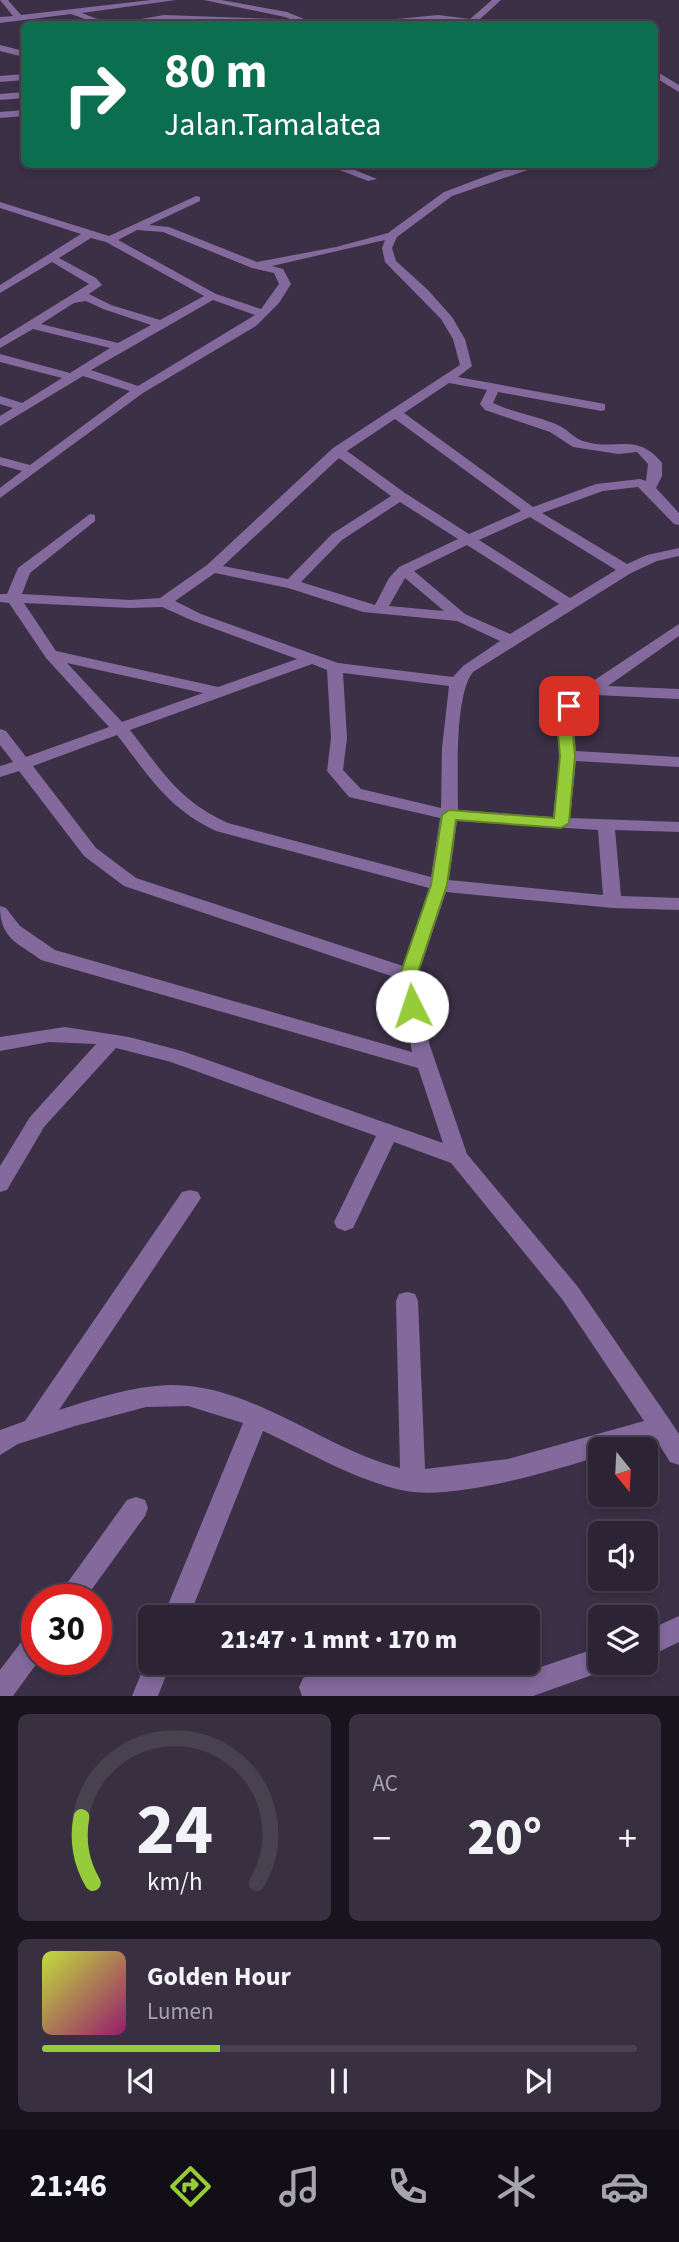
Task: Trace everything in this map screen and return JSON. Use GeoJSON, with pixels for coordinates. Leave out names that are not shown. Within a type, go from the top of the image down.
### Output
{"type":"FeatureCollection","features":[{"type":"Feature","properties":{"kind":"street"},"geometry":{"type":"LineString","coordinates":[[4,0],[19,18]]}},
{"type":"Feature","properties":{"kind":"street"},"geometry":{"type":"LineString","coordinates":[[59,0],[68,11],[97,21]]}},
{"type":"Feature","properties":{"kind":"street"},"geometry":{"type":"LineString","coordinates":[[0,20],[115,3],[172,0]]}},
{"type":"Feature","properties":{"kind":"street"},"geometry":{"type":"LineString","coordinates":[[180,19],[206,0],[287,15],[300,21]]}},
{"type":"Feature","properties":{"kind":"street"},"geometry":{"type":"LineString","coordinates":[[401,21],[472,21],[497,0]]}},
{"type":"Feature","properties":{"kind":"street"},"geometry":{"type":"LineString","coordinates":[[136,21],[156,18],[216,21]]}},
{"type":"Feature","properties":{"kind":"street"},"geometry":{"type":"LineString","coordinates":[[0,48],[20,54]]}},
{"type":"Feature","properties":{"kind":"street"},"geometry":{"type":"LineString","coordinates":[[7,61],[20,54]]}},
{"type":"Feature","properties":{"kind":"street"},"geometry":{"type":"LineString","coordinates":[[658,76],[679,89]]}},
{"type":"Feature","properties":{"kind":"street"},"geometry":{"type":"LineString","coordinates":[[0,79],[21,77]]}},
{"type":"Feature","properties":{"kind":"street"},"geometry":{"type":"LineString","coordinates":[[0,97],[21,95]]}},
{"type":"Feature","properties":{"kind":"street"},"geometry":{"type":"LineString","coordinates":[[0,115],[21,113]]}},
{"type":"Feature","properties":{"kind":"street"},"geometry":{"type":"LineString","coordinates":[[340,168],[372,179]]}},
{"type":"Feature","properties":{"kind":"street"},"geometry":{"type":"LineString","coordinates":[[256,265],[337,250],[392,235],[462,187],[526,168]]}},
{"type":"Feature","properties":{"kind":"street"},"geometry":{"type":"LineString","coordinates":[[110,240],[196,199]]}},
{"type":"Feature","properties":{"kind":"street"},"geometry":{"type":"LineString","coordinates":[[0,205],[110,240],[212,296],[263,314]]}},
{"type":"Feature","properties":{"kind":"street"},"geometry":{"type":"LineString","coordinates":[[0,494],[139,390],[251,324],[281,296],[285,284],[279,271],[242,262],[176,232],[135,227]]}},
{"type":"Feature","properties":{"kind":"street"},"geometry":{"type":"LineString","coordinates":[[0,290],[91,233]]}},
{"type":"Feature","properties":{"kind":"street"},"geometry":{"type":"LineString","coordinates":[[7,598],[130,604],[164,601],[212,568],[338,451],[466,366],[459,339],[446,317],[424,292],[390,262],[387,248],[392,235]]}},
{"type":"Feature","properties":{"kind":"street"},"geometry":{"type":"LineString","coordinates":[[0,344],[96,285],[52,258]]}},
{"type":"Feature","properties":{"kind":"street"},"geometry":{"type":"LineString","coordinates":[[0,422],[120,347],[212,296]]}},
{"type":"Feature","properties":{"kind":"street"},"geometry":{"type":"LineString","coordinates":[[75,300],[88,297],[159,324]]}},
{"type":"Feature","properties":{"kind":"street"},"geometry":{"type":"LineString","coordinates":[[31,325],[120,347]]}},
{"type":"Feature","properties":{"kind":"street"},"geometry":{"type":"LineString","coordinates":[[0,358],[139,390]]}},
{"type":"Feature","properties":{"kind":"street"},"geometry":{"type":"LineString","coordinates":[[449,379],[601,407]]}},
{"type":"Feature","properties":{"kind":"street"},"geometry":{"type":"LineString","coordinates":[[495,386],[486,404],[489,407],[511,412],[555,429],[578,444],[618,450],[634,447],[646,453],[655,463],[655,476],[649,488]]}},
{"type":"Feature","properties":{"kind":"street"},"geometry":{"type":"LineString","coordinates":[[0,400],[21,407]]}},
{"type":"Feature","properties":{"kind":"street"},"geometry":{"type":"LineString","coordinates":[[397,414],[531,512],[626,570]]}},
{"type":"Feature","properties":{"kind":"street"},"geometry":{"type":"LineString","coordinates":[[338,451],[400,496],[571,605]]}},
{"type":"Feature","properties":{"kind":"street"},"geometry":{"type":"LineString","coordinates":[[0,461],[31,469]]}},
{"type":"Feature","properties":{"kind":"street"},"geometry":{"type":"LineString","coordinates":[[379,611],[396,579],[404,570],[531,512],[601,487],[634,482],[649,488],[679,522]]}},
{"type":"Feature","properties":{"kind":"street"},"geometry":{"type":"LineString","coordinates":[[291,584],[337,537],[400,496]]}},
{"type":"Feature","properties":{"kind":"street"},"geometry":{"type":"LineString","coordinates":[[7,598],[23,571],[90,518]]}},
{"type":"Feature","properties":{"kind":"street"},"geometry":{"type":"LineString","coordinates":[[679,552],[652,558],[626,570],[511,640],[468,669],[457,682],[450,748],[449,815],[439,885],[409,975],[414,1026],[458,1157],[570,1293],[679,1454]]}},
{"type":"Feature","properties":{"kind":"street"},"geometry":{"type":"LineString","coordinates":[[212,568],[291,584],[342,602],[379,611],[460,617]]}},
{"type":"Feature","properties":{"kind":"street"},"geometry":{"type":"LineString","coordinates":[[404,570],[460,617],[511,640]]}},
{"type":"Feature","properties":{"kind":"street"},"geometry":{"type":"LineString","coordinates":[[7,598],[51,655],[120,729],[178,800],[198,816],[222,827],[439,885],[613,902],[679,904]]}},
{"type":"Feature","properties":{"kind":"street"},"geometry":{"type":"LineString","coordinates":[[164,601],[196,617],[335,667],[457,682]]}},
{"type":"Feature","properties":{"kind":"street"},"geometry":{"type":"LineString","coordinates":[[561,823],[568,756],[565,715],[576,699],[679,629]]}},
{"type":"Feature","properties":{"kind":"street"},"geometry":{"type":"LineString","coordinates":[[51,655],[173,680],[217,692]]}},
{"type":"Feature","properties":{"kind":"street"},"geometry":{"type":"LineString","coordinates":[[0,772],[311,659]]}},
{"type":"Feature","properties":{"kind":"street"},"geometry":{"type":"LineString","coordinates":[[335,667],[339,738],[335,771],[338,778],[355,793],[449,815],[561,823],[679,827]]}},
{"type":"Feature","properties":{"kind":"street"},"geometry":{"type":"LineString","coordinates":[[590,690],[679,694]]}},
{"type":"Feature","properties":{"kind":"street"},"geometry":{"type":"LineString","coordinates":[[0,734],[90,852],[130,882],[409,975]]}},
{"type":"Feature","properties":{"kind":"street"},"geometry":{"type":"LineString","coordinates":[[568,756],[679,762]]}},
{"type":"Feature","properties":{"kind":"street"},"geometry":{"type":"LineString","coordinates":[[606,824],[613,902]]}},
{"type":"Feature","properties":{"kind":"street"},"geometry":{"type":"LineString","coordinates":[[0,912],[13,930],[48,955],[426,1063]]}},
{"type":"Feature","properties":{"kind":"street"},"geometry":{"type":"LineString","coordinates":[[0,1044],[50,1035],[81,1035],[175,1056],[458,1157]]}},
{"type":"Feature","properties":{"kind":"street"},"geometry":{"type":"LineString","coordinates":[[0,1184],[37,1122],[111,1041]]}},
{"type":"Feature","properties":{"kind":"street"},"geometry":{"type":"LineString","coordinates":[[345,1222],[388,1132]]}},
{"type":"Feature","properties":{"kind":"street"},"geometry":{"type":"LineString","coordinates":[[33,1429],[191,1198]]}},
{"type":"Feature","properties":{"kind":"street"},"geometry":{"type":"LineString","coordinates":[[407,1301],[413,1481]]}},
{"type":"Feature","properties":{"kind":"street"},"geometry":{"type":"LineString","coordinates":[[0,1444],[11,1436],[140,1398],[185,1396],[218,1402],[396,1479],[450,1481],[556,1461],[661,1426]]}},
{"type":"Feature","properties":{"kind":"street"},"geometry":{"type":"LineString","coordinates":[[181,1605],[256,1419]]}},
{"type":"Feature","properties":{"kind":"street"},"geometry":{"type":"LineString","coordinates":[[80,1584],[136,1508]]}},
{"type":"Feature","properties":{"kind":"street"},"geometry":{"type":"LineString","coordinates":[[658,1639],[679,1628]]}},
{"type":"Feature","properties":{"kind":"street"},"geometry":{"type":"LineString","coordinates":[[0,1692],[21,1664]]}},
{"type":"Feature","properties":{"kind":"street"},"geometry":{"type":"LineString","coordinates":[[312,1687],[521,1691],[588,1665]]}},
{"type":"Feature","properties":{"kind":"street"},"geometry":{"type":"LineString","coordinates":[[145,1696],[153,1675]]}},
{"type":"Feature","properties":{"kind":"route"},"geometry":{"type":"LineString","coordinates":[[412,1006],[409,975],[439,885],[449,815],[561,823],[568,756],[564,724],[569,706]]}}]}
